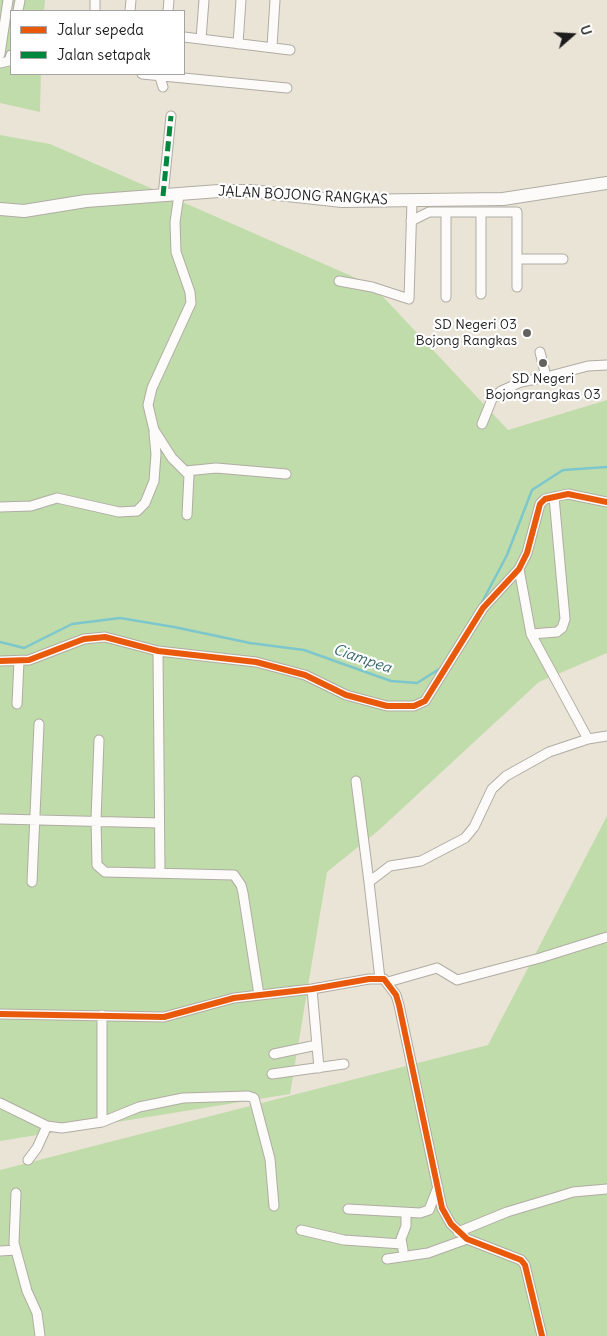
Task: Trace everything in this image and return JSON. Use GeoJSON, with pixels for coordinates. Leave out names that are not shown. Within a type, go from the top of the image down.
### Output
{"type":"FeatureCollection","features":[{"type":"Feature","properties":{"kind":"main road","name":"JALAN BOJONG RANGKAS"},"geometry":{"type":"LineString","coordinates":[[0,209],[24,211],[86,201],[219,190],[251,191],[342,201],[515,198],[566,188],[607,184]]}},
{"type":"Feature","properties":{"kind":"street"},"geometry":{"type":"LineString","coordinates":[[0,54],[8,0]]}},
{"type":"Feature","properties":{"kind":"street"},"geometry":{"type":"LineString","coordinates":[[201,39],[204,0]]}},
{"type":"Feature","properties":{"kind":"street"},"geometry":{"type":"LineString","coordinates":[[238,44],[241,0]]}},
{"type":"Feature","properties":{"kind":"street"},"geometry":{"type":"LineString","coordinates":[[272,47],[275,0]]}},
{"type":"Feature","properties":{"kind":"street"},"geometry":{"type":"LineString","coordinates":[[185,37],[290,50]]}},
{"type":"Feature","properties":{"kind":"street"},"geometry":{"type":"LineString","coordinates":[[163,87],[159,75],[287,88]]}},
{"type":"Feature","properties":{"kind":"street"},"geometry":{"type":"LineString","coordinates":[[164,196],[171,116]]}},
{"type":"Feature","properties":{"kind":"street"},"geometry":{"type":"LineString","coordinates":[[0,507],[31,506],[57,498],[119,512],[137,511],[145,504],[154,480],[156,454],[154,430],[149,413],[150,397],[191,303],[190,292],[176,252],[175,222],[179,194]]}},
{"type":"Feature","properties":{"kind":"street"},"geometry":{"type":"LineString","coordinates":[[339,281],[372,287],[409,298],[412,201]]}},
{"type":"Feature","properties":{"kind":"street"},"geometry":{"type":"LineString","coordinates":[[411,221],[429,212],[517,212],[517,287]]}},
{"type":"Feature","properties":{"kind":"street"},"geometry":{"type":"LineString","coordinates":[[446,212],[446,297]]}},
{"type":"Feature","properties":{"kind":"street"},"geometry":{"type":"LineString","coordinates":[[481,212],[482,294]]}},
{"type":"Feature","properties":{"kind":"street"},"geometry":{"type":"LineString","coordinates":[[517,258],[563,259]]}},
{"type":"Feature","properties":{"kind":"street"},"geometry":{"type":"LineString","coordinates":[[540,352],[546,377]]}},
{"type":"Feature","properties":{"kind":"street"},"geometry":{"type":"LineString","coordinates":[[482,424],[492,399],[501,391],[520,382],[588,366],[607,364]]}},
{"type":"Feature","properties":{"kind":"street"},"geometry":{"type":"LineString","coordinates":[[154,430],[172,458],[186,471],[190,480],[187,515]]}},
{"type":"Feature","properties":{"kind":"street"},"geometry":{"type":"LineString","coordinates":[[186,471],[216,468],[286,474]]}},
{"type":"Feature","properties":{"kind":"street"},"geometry":{"type":"LineString","coordinates":[[0,661],[29,660],[92,638],[117,640],[158,651],[256,662],[305,675],[346,695],[388,706],[414,706],[425,700],[483,608],[520,569],[527,553],[540,504],[554,497],[568,494],[607,502]]}},
{"type":"Feature","properties":{"kind":"street"},"geometry":{"type":"LineString","coordinates":[[531,634],[557,632],[564,623],[554,497]]}},
{"type":"Feature","properties":{"kind":"street"},"geometry":{"type":"LineString","coordinates":[[520,569],[531,634],[588,738]]}},
{"type":"Feature","properties":{"kind":"street"},"geometry":{"type":"LineString","coordinates":[[158,651],[160,873]]}},
{"type":"Feature","properties":{"kind":"street"},"geometry":{"type":"LineString","coordinates":[[17,704],[19,661]]}},
{"type":"Feature","properties":{"kind":"street"},"geometry":{"type":"LineString","coordinates":[[32,882],[39,724]]}},
{"type":"Feature","properties":{"kind":"street"},"geometry":{"type":"LineString","coordinates":[[369,882],[390,866],[421,861],[459,843],[474,827],[492,789],[506,776],[549,752],[588,738],[607,736]]}},
{"type":"Feature","properties":{"kind":"street"},"geometry":{"type":"LineString","coordinates":[[99,740],[95,860],[99,869],[105,872],[234,875],[241,884],[259,994]]}},
{"type":"Feature","properties":{"kind":"street"},"geometry":{"type":"LineString","coordinates":[[356,781],[384,980],[399,1005],[442,1208],[451,1224],[468,1239],[521,1260],[525,1264],[542,1336]]}},
{"type":"Feature","properties":{"kind":"street"},"geometry":{"type":"LineString","coordinates":[[0,819],[159,823]]}},
{"type":"Feature","properties":{"kind":"street"},"geometry":{"type":"LineString","coordinates":[[0,1014],[170,1016],[228,1000],[259,994],[384,980],[437,968],[457,980],[540,958],[607,937]]}},
{"type":"Feature","properties":{"kind":"street"},"geometry":{"type":"LineString","coordinates":[[312,989],[319,1068]]}},
{"type":"Feature","properties":{"kind":"street"},"geometry":{"type":"LineString","coordinates":[[102,1015],[102,1122]]}},
{"type":"Feature","properties":{"kind":"street"},"geometry":{"type":"LineString","coordinates":[[274,1054],[317,1045]]}},
{"type":"Feature","properties":{"kind":"street"},"geometry":{"type":"LineString","coordinates":[[272,1074],[344,1064]]}},
{"type":"Feature","properties":{"kind":"street"},"geometry":{"type":"LineString","coordinates":[[0,1103],[47,1126],[62,1128],[102,1122],[139,1107],[183,1098],[248,1096],[254,1098],[270,1159],[274,1206]]}},
{"type":"Feature","properties":{"kind":"street"},"geometry":{"type":"LineString","coordinates":[[28,1160],[37,1148],[47,1126]]}},
{"type":"Feature","properties":{"kind":"street"},"geometry":{"type":"LineString","coordinates":[[348,1209],[406,1214],[429,1210],[438,1187]]}},
{"type":"Feature","properties":{"kind":"street"},"geometry":{"type":"LineString","coordinates":[[458,1232],[507,1212],[573,1192],[607,1189]]}},
{"type":"Feature","properties":{"kind":"street"},"geometry":{"type":"LineString","coordinates":[[16,1193],[14,1230],[16,1250],[27,1291],[37,1313],[40,1336]]}},
{"type":"Feature","properties":{"kind":"street"},"geometry":{"type":"LineString","coordinates":[[404,1258],[402,1244],[406,1214]]}},
{"type":"Feature","properties":{"kind":"street"},"geometry":{"type":"LineString","coordinates":[[301,1230],[344,1240],[402,1244]]}},
{"type":"Feature","properties":{"kind":"street"},"geometry":{"type":"LineString","coordinates":[[386,1259],[404,1258],[428,1253],[468,1239]]}},
{"type":"Feature","properties":{"kind":"street"},"geometry":{"type":"LineString","coordinates":[[0,1251],[16,1250]]}},
{"type":"Feature","properties":{"kind":"green space"},"geometry":{"type":"Polygon","coordinates":[[[0,0],[45,0],[44,10],[10,10],[10,75],[41,75],[40,112],[0,103],[0,0]]]}},
{"type":"Feature","properties":{"kind":"green space"},"geometry":{"type":"Polygon","coordinates":[[[0,135],[50,144],[372,285],[508,430],[607,400],[607,653],[539,682],[379,830],[327,872],[290,1094],[0,1141],[0,135]]]}},
{"type":"Feature","properties":{"kind":"green space"},"geometry":{"type":"Polygon","coordinates":[[[607,816],[607,1336],[0,1336],[0,1170],[488,1045],[607,816]]]}},
{"type":"Feature","properties":{"kind":"waterway","name":"Ciampea"},"geometry":{"type":"LineString","coordinates":[[480,606],[507,555],[532,490],[563,470],[607,467]]}},
{"type":"Feature","properties":{"kind":"waterway","name":"Ciampea"},"geometry":{"type":"LineString","coordinates":[[0,642],[24,648],[72,624],[120,618],[250,643],[304,650],[391,681],[417,683],[444,666]]}},
{"type":"Feature","properties":{"kind":"marked path"},"geometry":{"type":"LineString","coordinates":[[163,196],[171,116]]}},
{"type":"Feature","properties":{"kind":"cycle path"},"geometry":{"type":"LineString","coordinates":[[0,661],[29,660],[84,639],[105,637],[158,651],[256,662],[305,675],[346,695],[387,706],[414,706],[425,701],[483,608],[519,569],[527,553],[540,504],[545,499],[568,494],[607,502]]}},
{"type":"Feature","properties":{"kind":"cycle path"},"geometry":{"type":"LineString","coordinates":[[0,1014],[164,1017],[234,998],[312,989],[369,979],[384,979],[396,995],[399,1005],[442,1208],[451,1224],[467,1239],[521,1260],[525,1265],[542,1336]]}},
{"type":"Feature","properties":{"kind":"place","name":"SD Negeri 03 Bojong Rangkas"},"geometry":{"type":"Point","coordinates":[527,333]}},
{"type":"Feature","properties":{"kind":"place","name":"SD Negeri Bojongrangkas 03"},"geometry":{"type":"Point","coordinates":[543,363]}}]}
